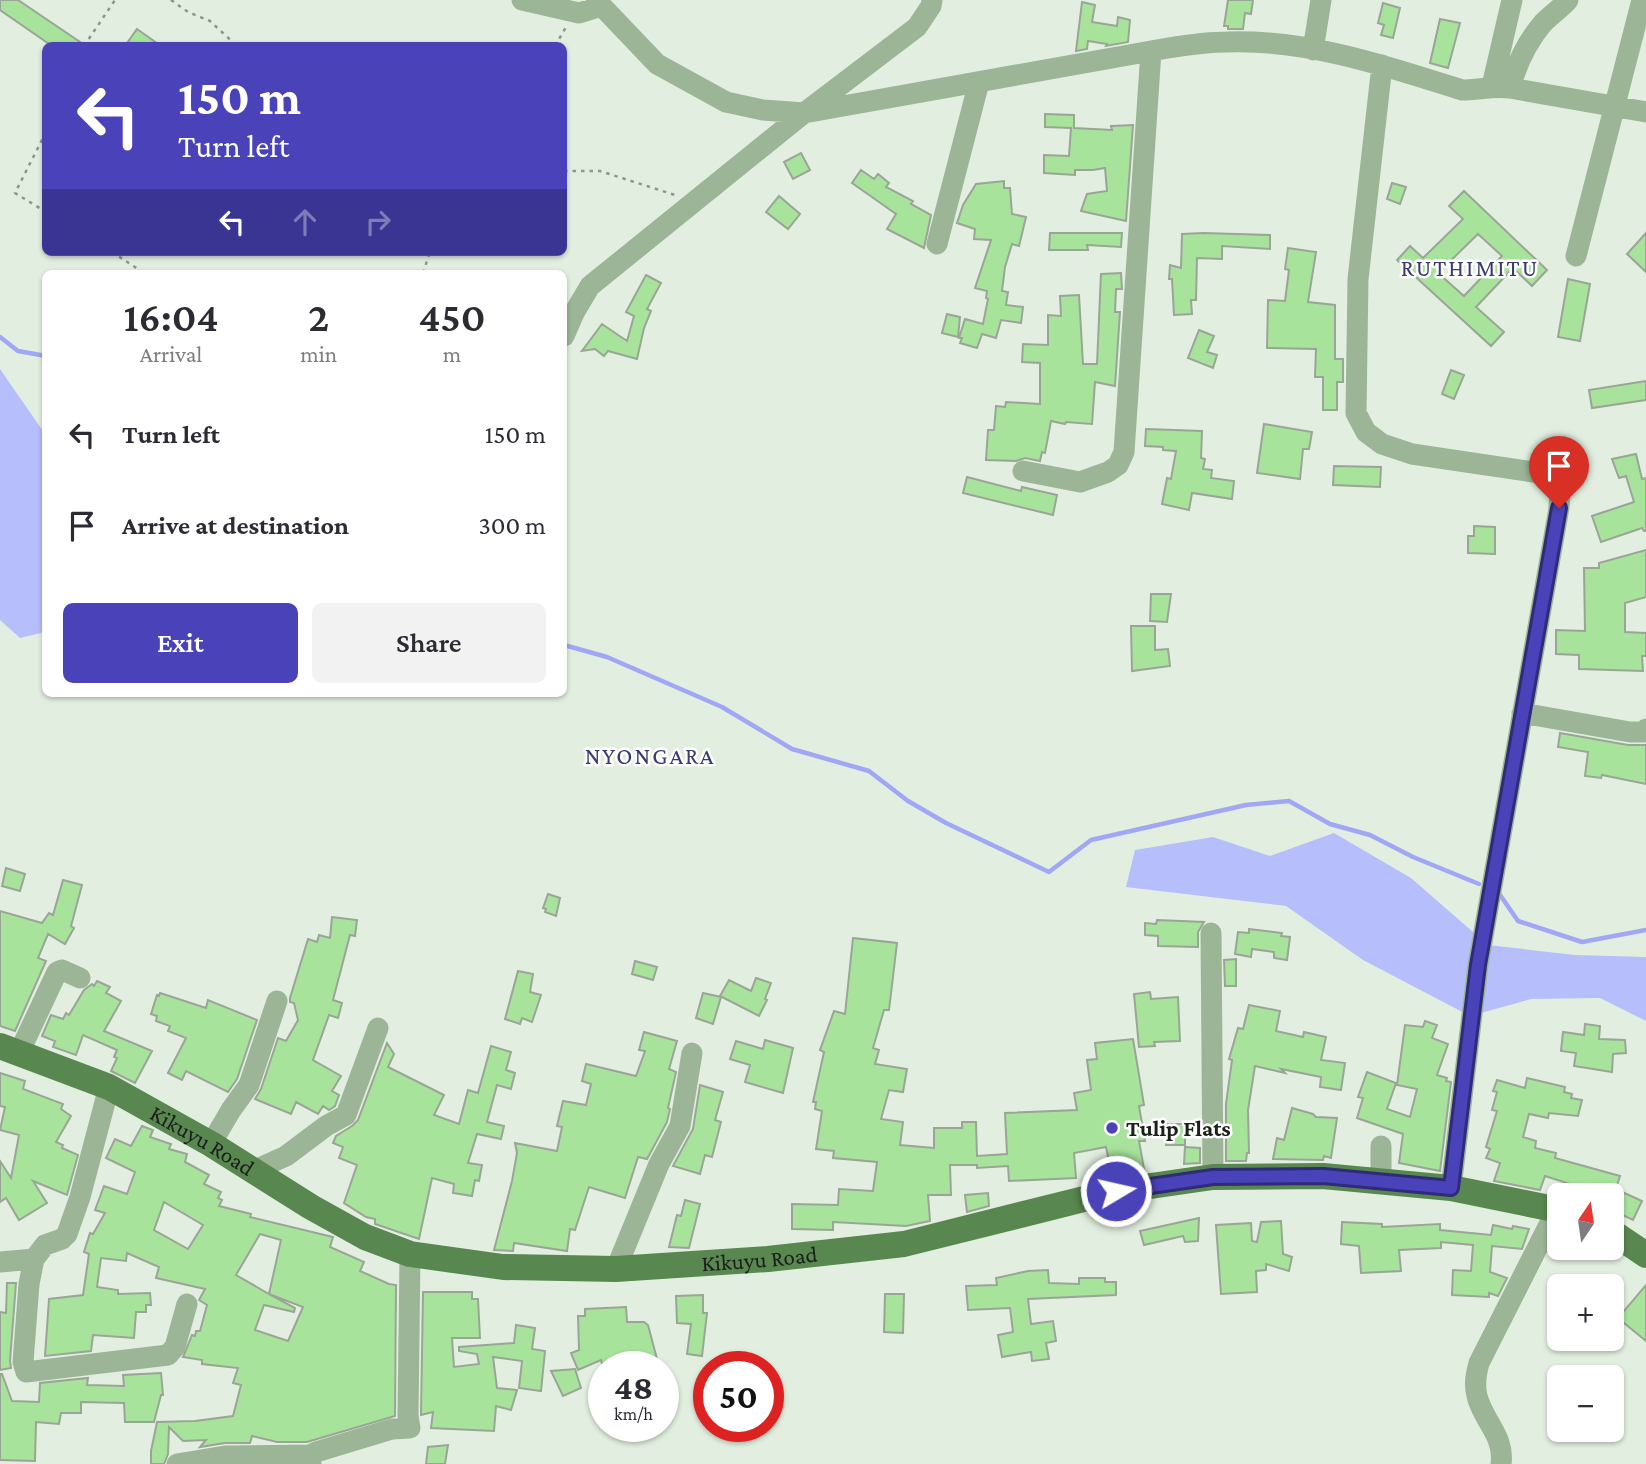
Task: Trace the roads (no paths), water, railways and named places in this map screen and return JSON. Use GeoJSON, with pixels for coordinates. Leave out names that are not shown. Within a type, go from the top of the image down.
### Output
{"type":"FeatureCollection","features":[{"type":"Feature","properties":{"kind":"main road","name":"Kikuyu Road"},"geometry":{"type":"LineString","coordinates":[[10,1049],[108,1087],[211,1144],[354,1231],[410,1254],[503,1267],[616,1269],[768,1259],[904,1244],[1116,1191],[1213,1177],[1323,1176],[1381,1181],[1451,1188],[1547,1208]]}},
{"type":"Feature","properties":{"kind":"main road"},"geometry":{"type":"LineString","coordinates":[[1624,1240],[1646,1255]]}},
{"type":"Feature","properties":{"kind":"street"},"geometry":{"type":"LineString","coordinates":[[522,0],[579,13],[599,3],[657,64],[726,102],[763,110],[804,113],[1151,51],[1227,42],[1313,50],[1382,65],[1462,90],[1501,87],[1646,112]]}},
{"type":"Feature","properties":{"kind":"street"},"geometry":{"type":"LineString","coordinates":[[567,329],[590,286],[804,113],[917,27],[932,0]]}},
{"type":"Feature","properties":{"kind":"street"},"geometry":{"type":"LineString","coordinates":[[1313,50],[1321,0]]}},
{"type":"Feature","properties":{"kind":"street"},"geometry":{"type":"LineString","coordinates":[[1501,87],[1512,0]]}},
{"type":"Feature","properties":{"kind":"street"},"geometry":{"type":"LineString","coordinates":[[1501,87],[1544,22],[1568,0]]}},
{"type":"Feature","properties":{"kind":"street"},"geometry":{"type":"LineString","coordinates":[[1576,256],[1642,0]]}},
{"type":"Feature","properties":{"kind":"street"},"geometry":{"type":"LineString","coordinates":[[1023,471],[1080,482],[1118,466],[1124,452],[1151,51]]}},
{"type":"Feature","properties":{"kind":"street"},"geometry":{"type":"LineString","coordinates":[[1382,65],[1358,279],[1356,413],[1366,432],[1391,447],[1412,454],[1540,473],[1554,478],[1559,484],[1559,508],[1478,965],[1451,1188]]}},
{"type":"Feature","properties":{"kind":"street"},"geometry":{"type":"LineString","coordinates":[[937,244],[979,82]]}},
{"type":"Feature","properties":{"kind":"street"},"geometry":{"type":"LineString","coordinates":[[1522,713],[1630,732],[1644,732],[1646,729]]}},
{"type":"Feature","properties":{"kind":"street"},"geometry":{"type":"LineString","coordinates":[[1211,933],[1213,1177]]}},
{"type":"Feature","properties":{"kind":"street"},"geometry":{"type":"LineString","coordinates":[[10,1049],[57,972],[62,970],[80,978]]}},
{"type":"Feature","properties":{"kind":"street"},"geometry":{"type":"LineString","coordinates":[[211,1144],[249,1086],[278,1001]]}},
{"type":"Feature","properties":{"kind":"street"},"geometry":{"type":"LineString","coordinates":[[253,1171],[286,1156],[326,1126],[346,1115],[378,1028]]}},
{"type":"Feature","properties":{"kind":"street"},"geometry":{"type":"LineString","coordinates":[[616,1269],[659,1164],[680,1126],[692,1053]]}},
{"type":"Feature","properties":{"kind":"street"},"geometry":{"type":"LineString","coordinates":[[108,1087],[80,1197],[67,1234],[62,1239],[45,1245],[34,1259],[29,1284],[23,1362],[26,1372],[168,1355],[175,1347],[187,1304]]}},
{"type":"Feature","properties":{"kind":"street"},"geometry":{"type":"LineString","coordinates":[[1381,1146],[1381,1181]]}},
{"type":"Feature","properties":{"kind":"street"},"geometry":{"type":"LineString","coordinates":[[1501,1464],[1498,1436],[1477,1399],[1475,1382],[1479,1363],[1547,1231]]}},
{"type":"Feature","properties":{"kind":"street"},"geometry":{"type":"LineString","coordinates":[[177,1464],[225,1456],[310,1460],[392,1429],[411,1428],[408,1416],[410,1254]]}},
{"type":"Feature","properties":{"kind":"street"},"geometry":{"type":"LineString","coordinates":[[0,1262],[34,1259]]}},
{"type":"Feature","properties":{"kind":"waterway"},"geometry":{"type":"LineString","coordinates":[[0,337],[18,351],[42,355]]}},
{"type":"Feature","properties":{"kind":"waterway"},"geometry":{"type":"LineString","coordinates":[[567,646],[607,657],[722,707],[792,749],[869,771],[908,801],[946,823],[1049,872],[1091,840],[1246,805],[1289,801],[1330,824],[1370,835],[1413,857],[1479,884]]}},
{"type":"Feature","properties":{"kind":"waterway"},"geometry":{"type":"LineString","coordinates":[[1498,892],[1518,921],[1582,942],[1646,930]]}},
{"type":"Feature","properties":{"kind":"place","name":"Tulip Flats"},"geometry":{"type":"Point","coordinates":[1112,1128]}},
{"type":"Feature","properties":{"kind":"district","name":"RUTHIMITU"},"geometry":{"type":"Point","coordinates":[1470,268]}},
{"type":"Feature","properties":{"kind":"district","name":"NYONGARA"},"geometry":{"type":"Point","coordinates":[650,756]}}]}
